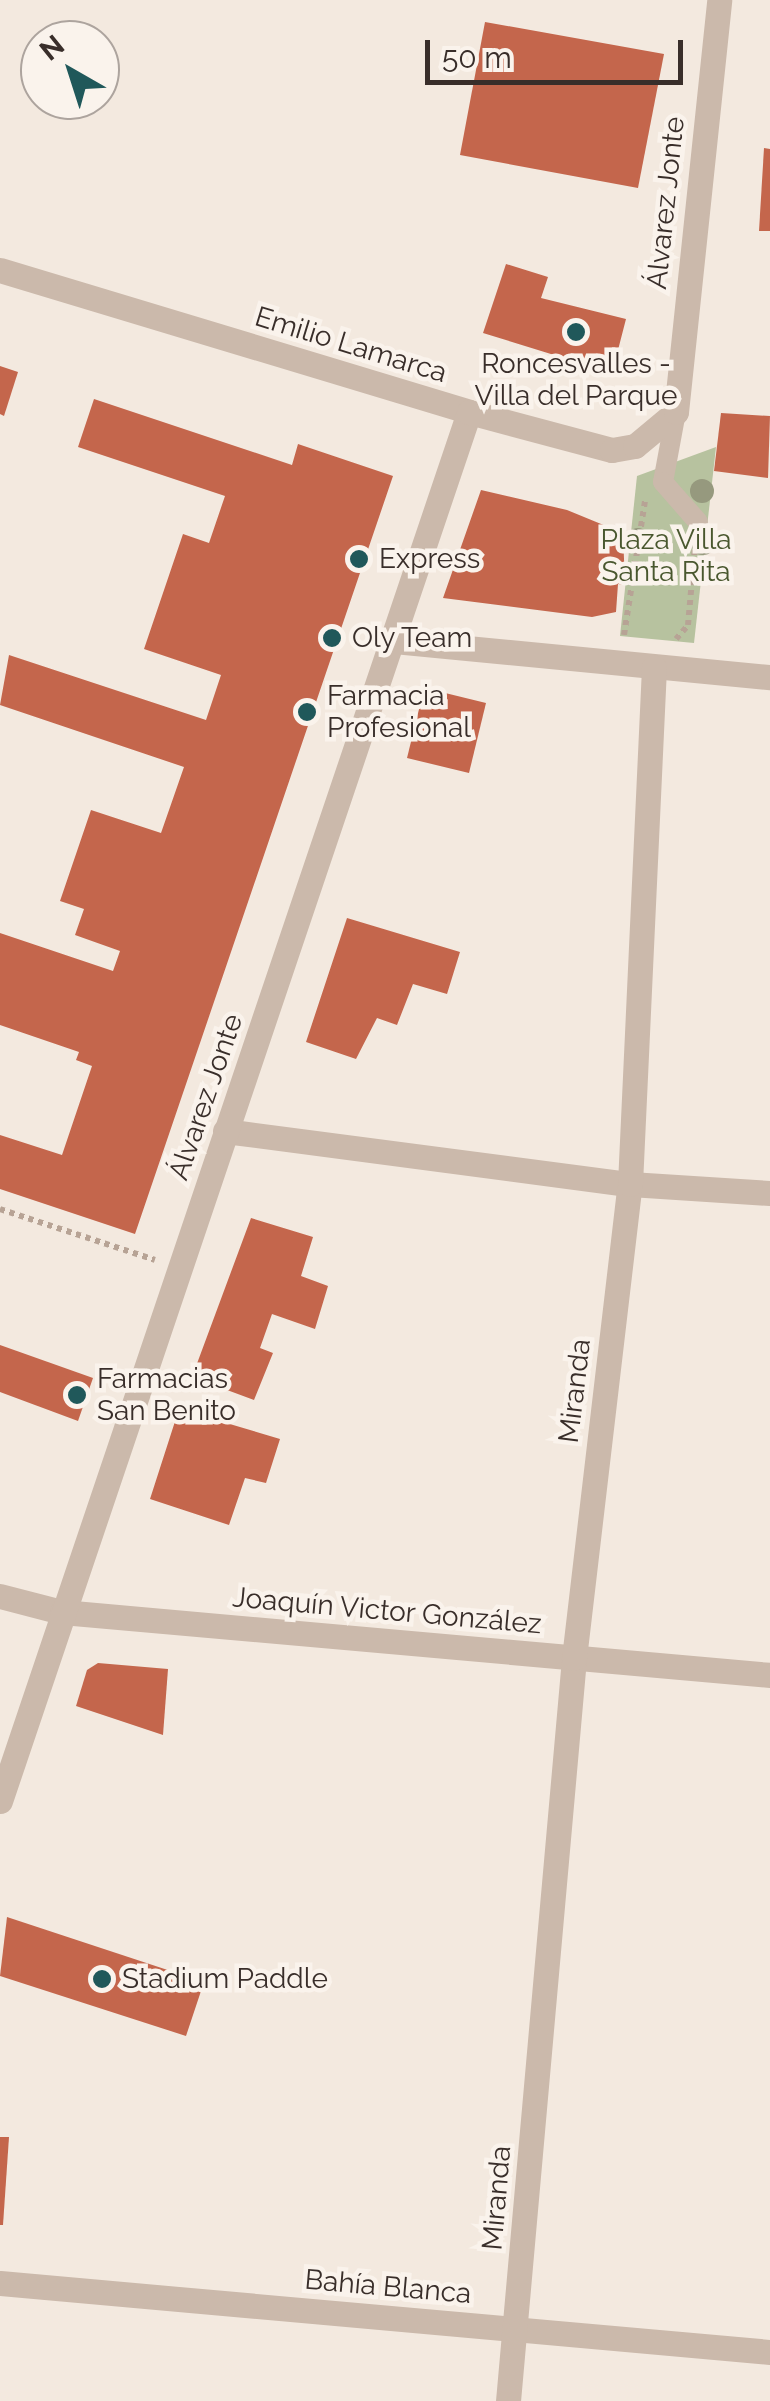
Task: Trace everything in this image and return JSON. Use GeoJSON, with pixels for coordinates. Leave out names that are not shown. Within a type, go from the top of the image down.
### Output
{"type":"FeatureCollection","features":[{"type":"Feature","properties":{"kind":"street","name":"Álvarez Jonte"},"geometry":{"type":"LineString","coordinates":[[676,412],[719,0]]}},
{"type":"Feature","properties":{"kind":"street","name":"Emilio Lamarca"},"geometry":{"type":"LineString","coordinates":[[0,270],[468,412],[612,450],[634,446],[676,412]]}},
{"type":"Feature","properties":{"kind":"street","name":"Álvarez Jonte"},"geometry":{"type":"LineString","coordinates":[[0,1801],[468,412]]}},
{"type":"Feature","properties":{"kind":"street"},"geometry":{"type":"LineString","coordinates":[[676,412],[663,482],[698,522]]}},
{"type":"Feature","properties":{"kind":"street"},"geometry":{"type":"LineString","coordinates":[[394,641],[770,676]]}},
{"type":"Feature","properties":{"kind":"street","name":"Miranda"},"geometry":{"type":"LineString","coordinates":[[508,2401],[574,1658],[630,1184],[654,668]]}},
{"type":"Feature","properties":{"kind":"street"},"geometry":{"type":"LineString","coordinates":[[225,1131],[630,1184],[770,1193]]}},
{"type":"Feature","properties":{"kind":"street","name":"Joaquín Victor González"},"geometry":{"type":"LineString","coordinates":[[0,1596],[62,1612],[770,1675]]}},
{"type":"Feature","properties":{"kind":"street","name":"Bahía Blanca"},"geometry":{"type":"LineString","coordinates":[[0,2282],[770,2352]]}},
{"type":"Feature","properties":{"kind":"path"},"geometry":{"type":"LineString","coordinates":[[616,662],[640,506],[663,482]]}},
{"type":"Feature","properties":{"kind":"path"},"geometry":{"type":"LineString","coordinates":[[654,668],[688,626],[698,522]]}},
{"type":"Feature","properties":{"kind":"path"},"geometry":{"type":"LineString","coordinates":[[0,1209],[180,1268]]}},
{"type":"Feature","properties":{"kind":"green space","name":"Plaza Villa Santa Rita"},"geometry":{"type":"Polygon","coordinates":[[[716,447],[694,643],[620,636],[637,476],[716,447]]]}},
{"type":"Feature","properties":{"kind":"building"},"geometry":{"type":"Polygon","coordinates":[[[485,22],[664,54],[638,188],[460,155],[485,22]]]}},
{"type":"Feature","properties":{"kind":"building"},"geometry":{"type":"Polygon","coordinates":[[[764,148],[770,149],[770,231],[759,231],[764,148]]]}},
{"type":"Feature","properties":{"kind":"building"},"geometry":{"type":"Polygon","coordinates":[[[506,264],[548,277],[541,298],[626,319],[618,350],[593,367],[483,333],[506,264]]]}},
{"type":"Feature","properties":{"kind":"building"},"geometry":{"type":"Polygon","coordinates":[[[0,366],[18,372],[4,416],[0,414],[0,366]]]}},
{"type":"Feature","properties":{"kind":"building"},"geometry":{"type":"Polygon","coordinates":[[[94,399],[292,465],[298,444],[393,476],[135,1234],[0,1189],[0,1135],[62,1155],[92,1066],[76,1060],[79,1052],[0,1025],[0,933],[113,971],[120,951],[75,935],[84,909],[60,901],[91,810],[161,833],[184,767],[0,705],[9,655],[206,720],[221,675],[144,649],[183,534],[209,543],[225,496],[78,447],[94,399]]]}},
{"type":"Feature","properties":{"kind":"building"},"geometry":{"type":"Polygon","coordinates":[[[721,413],[770,416],[768,478],[714,471],[721,413]]]}},
{"type":"Feature","properties":{"kind":"building"},"geometry":{"type":"Polygon","coordinates":[[[481,490],[567,510],[623,533],[625,585],[618,584],[616,612],[592,617],[443,598],[481,490]]]}},
{"type":"Feature","properties":{"kind":"building"},"geometry":{"type":"Polygon","coordinates":[[[437,691],[486,703],[469,773],[407,758],[421,701],[437,691]]]}},
{"type":"Feature","properties":{"kind":"building"},"geometry":{"type":"Polygon","coordinates":[[[347,918],[460,952],[447,994],[413,984],[397,1025],[377,1018],[356,1059],[306,1042],[347,918]]]}},
{"type":"Feature","properties":{"kind":"building"},"geometry":{"type":"Polygon","coordinates":[[[251,1218],[313,1237],[301,1276],[328,1286],[315,1329],[272,1314],[260,1348],[273,1353],[254,1400],[192,1377],[251,1218]]]}},
{"type":"Feature","properties":{"kind":"building"},"geometry":{"type":"Polygon","coordinates":[[[0,1345],[93,1378],[78,1421],[0,1392],[0,1345]]]}},
{"type":"Feature","properties":{"kind":"building"},"geometry":{"type":"Polygon","coordinates":[[[179,1409],[280,1439],[266,1483],[245,1478],[229,1525],[150,1499],[179,1409]]]}},
{"type":"Feature","properties":{"kind":"building"},"geometry":{"type":"Polygon","coordinates":[[[98,1663],[168,1669],[163,1735],[76,1706],[87,1670],[98,1663]]]}},
{"type":"Feature","properties":{"kind":"building","name":"Stadium Paddle"},"geometry":{"type":"Polygon","coordinates":[[[7,1917],[204,1982],[186,2036],[0,1976],[7,1917]]]}},
{"type":"Feature","properties":{"kind":"building"},"geometry":{"type":"Polygon","coordinates":[[[0,2137],[9,2137],[3,2225],[0,2225],[0,2137]]]}},
{"type":"Feature","properties":{"kind":"place","name":"Roncesvalles - Villa del Parque"},"geometry":{"type":"Point","coordinates":[576,332]}},
{"type":"Feature","properties":{"kind":"place","name":"Express"},"geometry":{"type":"Point","coordinates":[359,559]}},
{"type":"Feature","properties":{"kind":"place","name":"Oly Team"},"geometry":{"type":"Point","coordinates":[332,638]}},
{"type":"Feature","properties":{"kind":"place","name":"Farmacia Profesional"},"geometry":{"type":"Point","coordinates":[307,712]}},
{"type":"Feature","properties":{"kind":"place","name":"Farmacias San Benito"},"geometry":{"type":"Point","coordinates":[77,1395]}},
{"type":"Feature","properties":{"kind":"place","name":"Stadium Paddle"},"geometry":{"type":"Point","coordinates":[102,1979]}}]}
